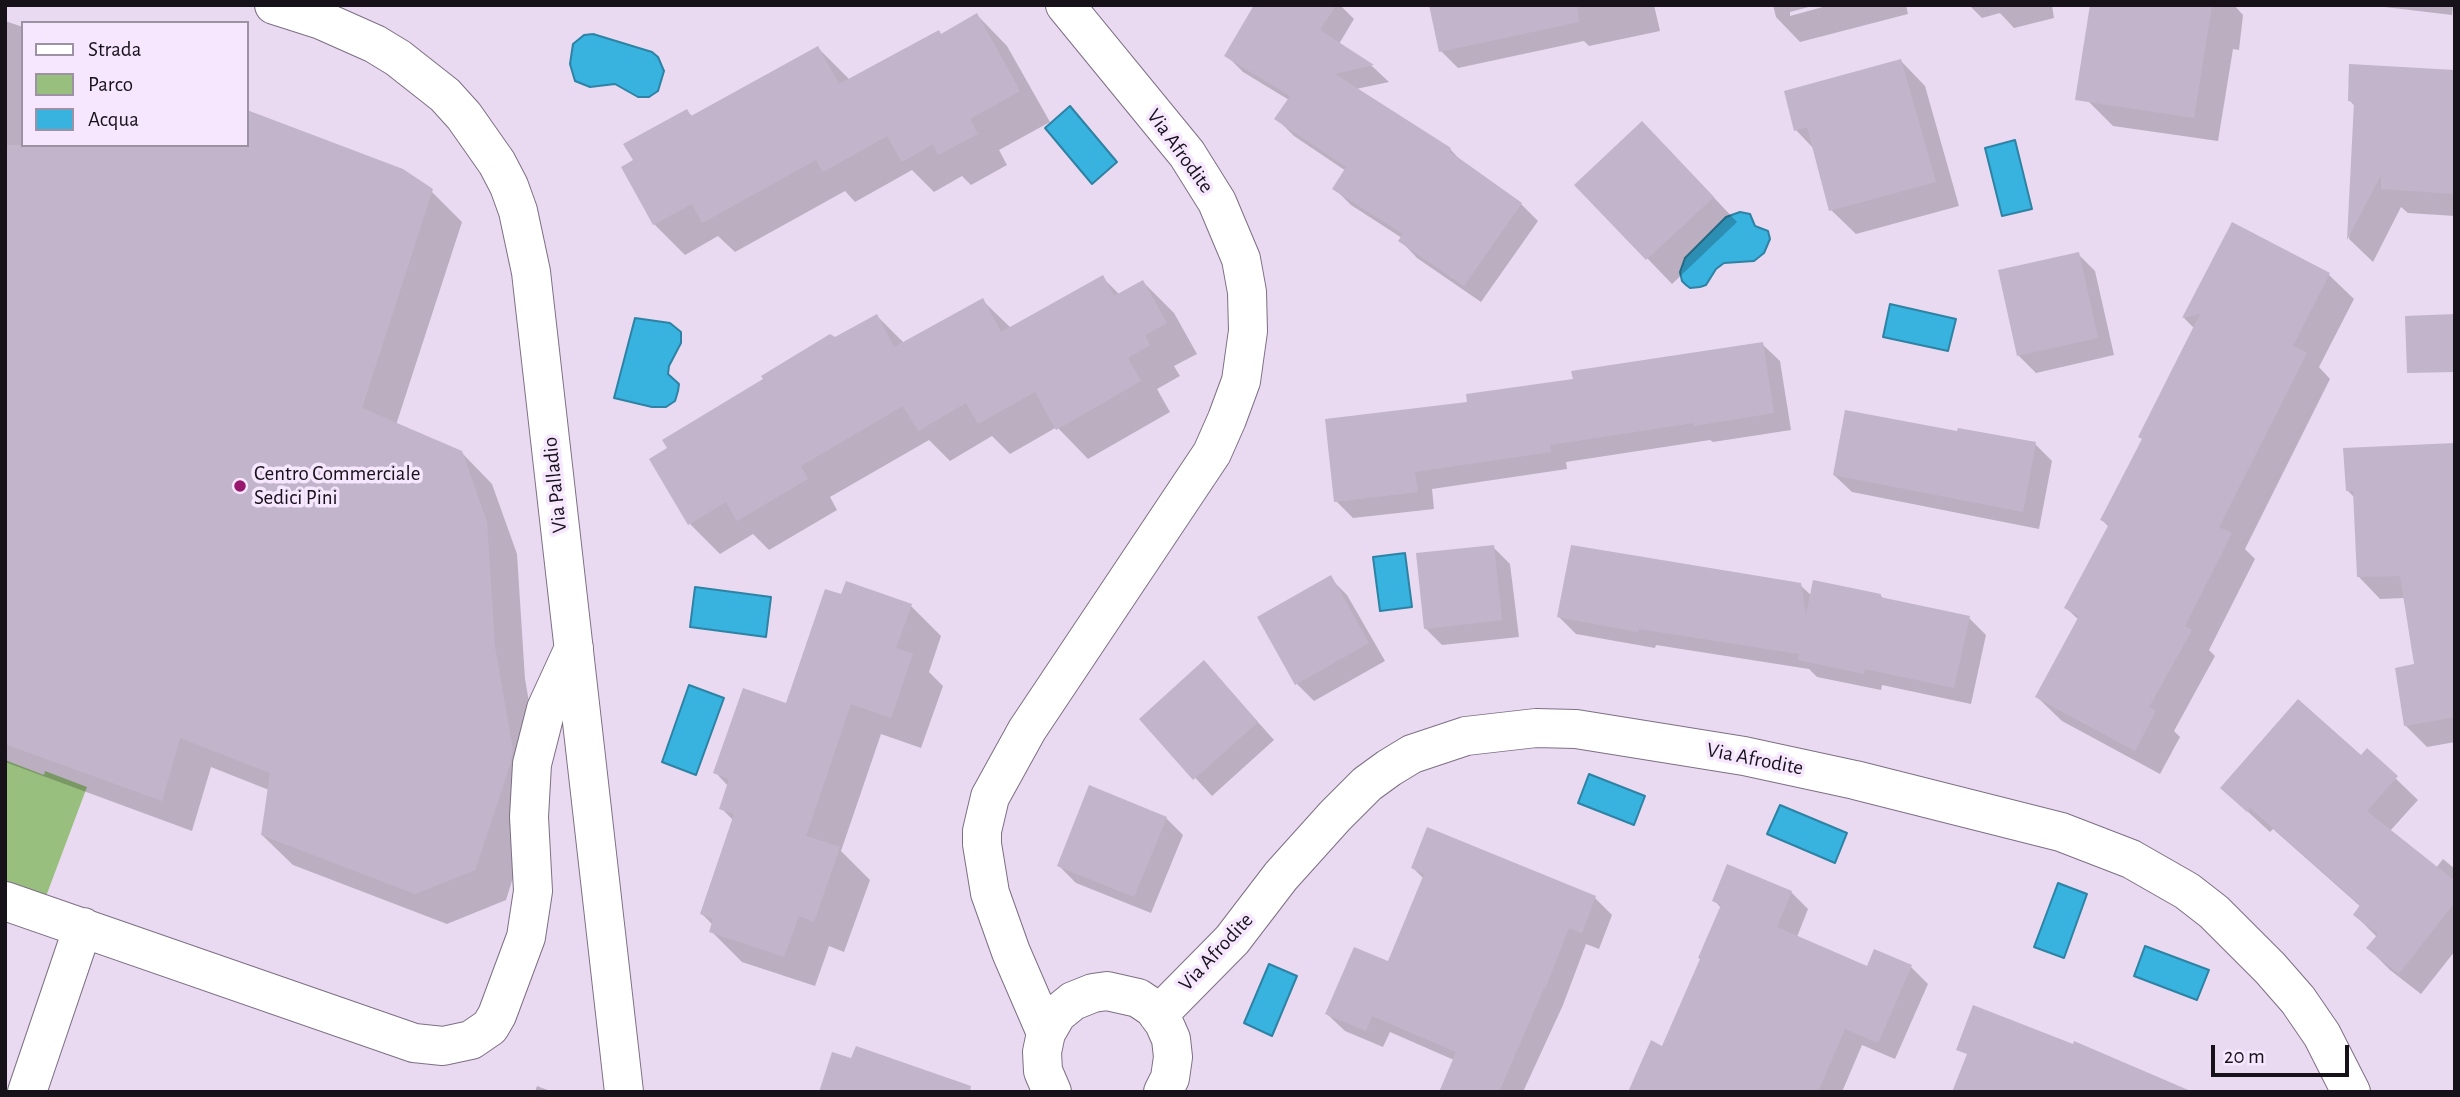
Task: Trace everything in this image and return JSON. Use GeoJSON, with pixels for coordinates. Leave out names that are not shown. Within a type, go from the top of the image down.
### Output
{"type":"FeatureCollection","features":[{"type":"Feature","properties":{"kind":"street","name":"Via Palladio"},"geometry":{"type":"LineString","coordinates":[[274,5],[349,31],[387,51],[415,71],[464,116],[484,142],[509,186],[526,241],[531,272],[624,1092]]}},
{"type":"Feature","properties":{"kind":"street","name":"Via Afrodite"},"geometry":{"type":"LineString","coordinates":[[1046,1033],[990,893],[982,831],[990,797],[1027,730],[1212,453],[1241,380],[1248,331],[1247,292],[1241,259],[1212,193],[1187,154],[1065,5]]}},
{"type":"Feature","properties":{"kind":"street"},"geometry":{"type":"LineString","coordinates":[[5,901],[414,1043],[443,1046],[471,1040],[490,1027],[497,1015],[526,937],[533,891],[529,817],[532,764],[546,709],[574,648]]}},
{"type":"Feature","properties":{"kind":"street","name":"Via Afrodite"},"geometry":{"type":"LineString","coordinates":[[1157,1015],[1232,940],[1281,876],[1335,816],[1367,784],[1389,768],[1412,754],[1466,736],[1536,728],[1576,729],[1744,756],[1855,780],[2061,832],[2131,859],[2200,900],[2237,933],[2298,1000],[2337,1062],[2351,1092]]}},
{"type":"Feature","properties":{"kind":"street"},"geometry":{"type":"LineString","coordinates":[[27,1092],[83,927]]}},
{"type":"Feature","properties":{"kind":"street"},"geometry":{"type":"LineString","coordinates":[[1051,1091],[1043,1071],[1042,1052],[1046,1033],[1057,1014],[1073,1000],[1107,991],[1138,998],[1153,1008],[1164,1023],[1171,1039],[1173,1057],[1170,1078],[1163,1092]]}},
{"type":"Feature","properties":{"kind":"green space"},"geometry":{"type":"Polygon","coordinates":[[[5,760],[87,787],[45,899],[5,885],[5,760]]]}},
{"type":"Feature","properties":{"kind":"water"},"geometry":{"type":"Polygon","coordinates":[[[593,34],[652,52],[658,57],[664,71],[658,91],[649,97],[638,97],[615,84],[590,87],[575,81],[570,64],[573,44],[584,35],[593,34]]]}},
{"type":"Feature","properties":{"kind":"water"},"geometry":{"type":"Polygon","coordinates":[[[1070,106],[1117,162],[1092,184],[1045,128],[1070,106]]]}},
{"type":"Feature","properties":{"kind":"water"},"geometry":{"type":"Polygon","coordinates":[[[2015,140],[2032,209],[2002,216],[1985,148],[2015,140]]]}},
{"type":"Feature","properties":{"kind":"water"},"geometry":{"type":"Polygon","coordinates":[[[1740,212],[1750,214],[1755,226],[1768,231],[1770,239],[1764,253],[1754,261],[1724,263],[1716,269],[1706,285],[1690,288],[1682,281],[1680,272],[1685,258],[1726,217],[1740,212]]]}},
{"type":"Feature","properties":{"kind":"water"},"geometry":{"type":"Polygon","coordinates":[[[1890,304],[1956,319],[1948,351],[1883,337],[1890,304]]]}},
{"type":"Feature","properties":{"kind":"water"},"geometry":{"type":"Polygon","coordinates":[[[635,318],[670,323],[681,332],[681,343],[669,366],[668,374],[679,384],[678,391],[675,401],[666,407],[652,407],[614,398],[635,318]]]}},
{"type":"Feature","properties":{"kind":"water"},"geometry":{"type":"Polygon","coordinates":[[[1405,553],[1412,607],[1380,611],[1373,557],[1405,553]]]}},
{"type":"Feature","properties":{"kind":"water"},"geometry":{"type":"Polygon","coordinates":[[[695,587],[771,597],[766,637],[690,627],[695,587]]]}},
{"type":"Feature","properties":{"kind":"water"},"geometry":{"type":"Polygon","coordinates":[[[689,685],[724,698],[696,775],[662,762],[689,685]]]}},
{"type":"Feature","properties":{"kind":"water"},"geometry":{"type":"Polygon","coordinates":[[[1589,774],[1645,796],[1634,825],[1578,803],[1589,774]]]}},
{"type":"Feature","properties":{"kind":"water"},"geometry":{"type":"Polygon","coordinates":[[[1780,805],[1847,833],[1835,863],[1767,834],[1780,805]]]}},
{"type":"Feature","properties":{"kind":"water"},"geometry":{"type":"Polygon","coordinates":[[[2058,883],[2087,894],[2064,958],[2034,947],[2058,883]]]}},
{"type":"Feature","properties":{"kind":"water"},"geometry":{"type":"Polygon","coordinates":[[[2145,946],[2209,970],[2197,1000],[2134,976],[2145,946]]]}},
{"type":"Feature","properties":{"kind":"water"},"geometry":{"type":"Polygon","coordinates":[[[1269,964],[1297,976],[1272,1036],[1244,1023],[1269,964]]]}},
{"type":"Feature","properties":{"kind":"building"},"geometry":{"type":"Polygon","coordinates":[[[1254,5],[1336,5],[1320,30],[1374,65],[1335,74],[1451,148],[1449,151],[1522,203],[1464,286],[1398,241],[1403,234],[1332,189],[1346,167],[1274,119],[1290,96],[1224,56],[1254,5]]]}},
{"type":"Feature","properties":{"kind":"building"},"geometry":{"type":"Polygon","coordinates":[[[1429,5],[1577,5],[1579,22],[1439,52],[1429,5]]]}},
{"type":"Feature","properties":{"kind":"building"},"geometry":{"type":"Polygon","coordinates":[[[2090,5],[2212,5],[2194,118],[2075,100],[2090,5]]]}},
{"type":"Feature","properties":{"kind":"building"},"geometry":{"type":"Polygon","coordinates":[[[977,13],[1020,91],[970,119],[978,134],[938,155],[933,144],[902,162],[887,136],[823,172],[816,160],[702,223],[692,204],[653,225],[621,167],[633,160],[623,144],[687,109],[691,116],[818,46],[839,84],[939,30],[941,34],[977,13]]]}},
{"type":"Feature","properties":{"kind":"building"},"geometry":{"type":"Polygon","coordinates":[[[1901,59],[1936,182],[1829,211],[1807,127],[1794,131],[1784,91],[1901,59]]]}},
{"type":"Feature","properties":{"kind":"building"},"geometry":{"type":"Polygon","coordinates":[[[2349,64],[2455,70],[2455,194],[2381,189],[2381,175],[2347,240],[2354,102],[2348,101],[2349,64]]]}},
{"type":"Feature","properties":{"kind":"building","name":"Centro Commerciale Sedici Pini"},"geometry":{"type":"Polygon","coordinates":[[[248,110],[403,169],[433,189],[362,408],[462,451],[487,522],[495,647],[513,750],[475,870],[415,894],[261,835],[270,773],[180,738],[162,801],[5,744],[5,145],[248,147],[248,110]]]}},
{"type":"Feature","properties":{"kind":"building"},"geometry":{"type":"Polygon","coordinates":[[[1642,121],[1714,197],[1646,260],[1574,185],[1642,121]]]}},
{"type":"Feature","properties":{"kind":"building"},"geometry":{"type":"Polygon","coordinates":[[[2232,222],[2330,273],[2293,346],[2307,353],[2219,527],[2232,533],[2185,626],[2192,630],[2149,707],[2156,711],[2135,751],[2035,697],[2079,616],[2064,608],[2109,524],[2100,520],[2142,439],[2138,437],[2200,314],[2182,318],[2232,222]]]}},
{"type":"Feature","properties":{"kind":"building"},"geometry":{"type":"Polygon","coordinates":[[[2079,252],[2098,338],[2017,356],[1998,270],[2079,252]]]}},
{"type":"Feature","properties":{"kind":"building"},"geometry":{"type":"Polygon","coordinates":[[[1103,275],[1114,296],[1143,280],[1167,323],[1145,335],[1150,345],[1128,358],[1141,381],[1056,430],[1035,392],[978,424],[966,403],[918,431],[903,406],[801,466],[808,479],[737,521],[726,502],[688,525],[649,459],[667,448],[662,440],[763,379],[761,376],[830,334],[835,337],[877,314],[894,347],[983,298],[1001,332],[1103,275]]]}},
{"type":"Feature","properties":{"kind":"building"},"geometry":{"type":"Polygon","coordinates":[[[2455,314],[2455,372],[2407,373],[2405,316],[2455,314]]]}},
{"type":"Feature","properties":{"kind":"building"},"geometry":{"type":"Polygon","coordinates":[[[1763,342],[1774,413],[1550,445],[1551,452],[1415,472],[1418,492],[1334,502],[1325,419],[1467,402],[1466,394],[1573,379],[1571,371],[1763,342]]]}},
{"type":"Feature","properties":{"kind":"building"},"geometry":{"type":"Polygon","coordinates":[[[1845,410],[1957,431],[1958,428],[2036,442],[2023,512],[1833,475],[1845,410]]]}},
{"type":"Feature","properties":{"kind":"building"},"geometry":{"type":"Polygon","coordinates":[[[2455,443],[2455,717],[2404,726],[2395,668],[2414,664],[2400,576],[2357,577],[2353,491],[2346,491],[2343,448],[2455,443]]]}},
{"type":"Feature","properties":{"kind":"building"},"geometry":{"type":"Polygon","coordinates":[[[1494,545],[1502,620],[1424,629],[1416,553],[1494,545]]]}},
{"type":"Feature","properties":{"kind":"building"},"geometry":{"type":"Polygon","coordinates":[[[1571,545],[1801,583],[1806,615],[1813,580],[1970,616],[1954,688],[1865,669],[1864,674],[1798,660],[1799,654],[1639,629],[1638,632],[1557,617],[1571,545]]]}},
{"type":"Feature","properties":{"kind":"building"},"geometry":{"type":"Polygon","coordinates":[[[1331,575],[1369,643],[1295,685],[1257,617],[1331,575]]]}},
{"type":"Feature","properties":{"kind":"building"},"geometry":{"type":"Polygon","coordinates":[[[846,581],[912,604],[896,648],[913,654],[891,718],[851,704],[806,836],[840,847],[814,922],[799,916],[784,957],[709,932],[713,919],[700,914],[734,814],[719,809],[729,779],[713,773],[743,688],[786,703],[825,589],[841,594],[846,581]]]}},
{"type":"Feature","properties":{"kind":"building"},"geometry":{"type":"Polygon","coordinates":[[[1204,660],[1258,722],[1193,780],[1139,719],[1204,660]]]}},
{"type":"Feature","properties":{"kind":"building"},"geometry":{"type":"Polygon","coordinates":[[[2298,699],[2361,755],[2367,748],[2398,776],[2367,811],[2455,881],[2455,902],[2399,974],[2366,948],[2378,934],[2353,915],[2360,905],[2250,808],[2247,812],[2220,788],[2298,699]]]}},
{"type":"Feature","properties":{"kind":"building"},"geometry":{"type":"Polygon","coordinates":[[[1089,785],[1167,817],[1134,897],[1057,866],[1089,785]]]}},
{"type":"Feature","properties":{"kind":"building"},"geometry":{"type":"Polygon","coordinates":[[[1427,827],[1596,896],[1582,933],[1569,928],[1499,1092],[1439,1092],[1456,1052],[1372,1016],[1366,1031],[1325,1014],[1354,947],[1388,961],[1424,874],[1411,868],[1427,827]]]}},
{"type":"Feature","properties":{"kind":"building"},"geometry":{"type":"Polygon","coordinates":[[[1727,864],[1792,891],[1777,927],[1867,966],[1874,949],[1912,965],[1878,1043],[1845,1029],[1818,1092],[1628,1092],[1651,1040],[1662,1046],[1700,959],[1698,958],[1721,905],[1712,901],[1727,864]]]}},
{"type":"Feature","properties":{"kind":"building"},"geometry":{"type":"Polygon","coordinates":[[[1973,1005],[2073,1044],[2074,1041],[2193,1092],[1952,1092],[1967,1054],[1956,1050],[1973,1005]]]}},
{"type":"Feature","properties":{"kind":"building"},"geometry":{"type":"Polygon","coordinates":[[[856,1046],[971,1086],[970,1092],[819,1092],[832,1052],[851,1058],[856,1046]]]}},
{"type":"Feature","properties":{"kind":"place","name":"Centro Commerciale Sedici Pini"},"geometry":{"type":"Point","coordinates":[240,486]}}]}
